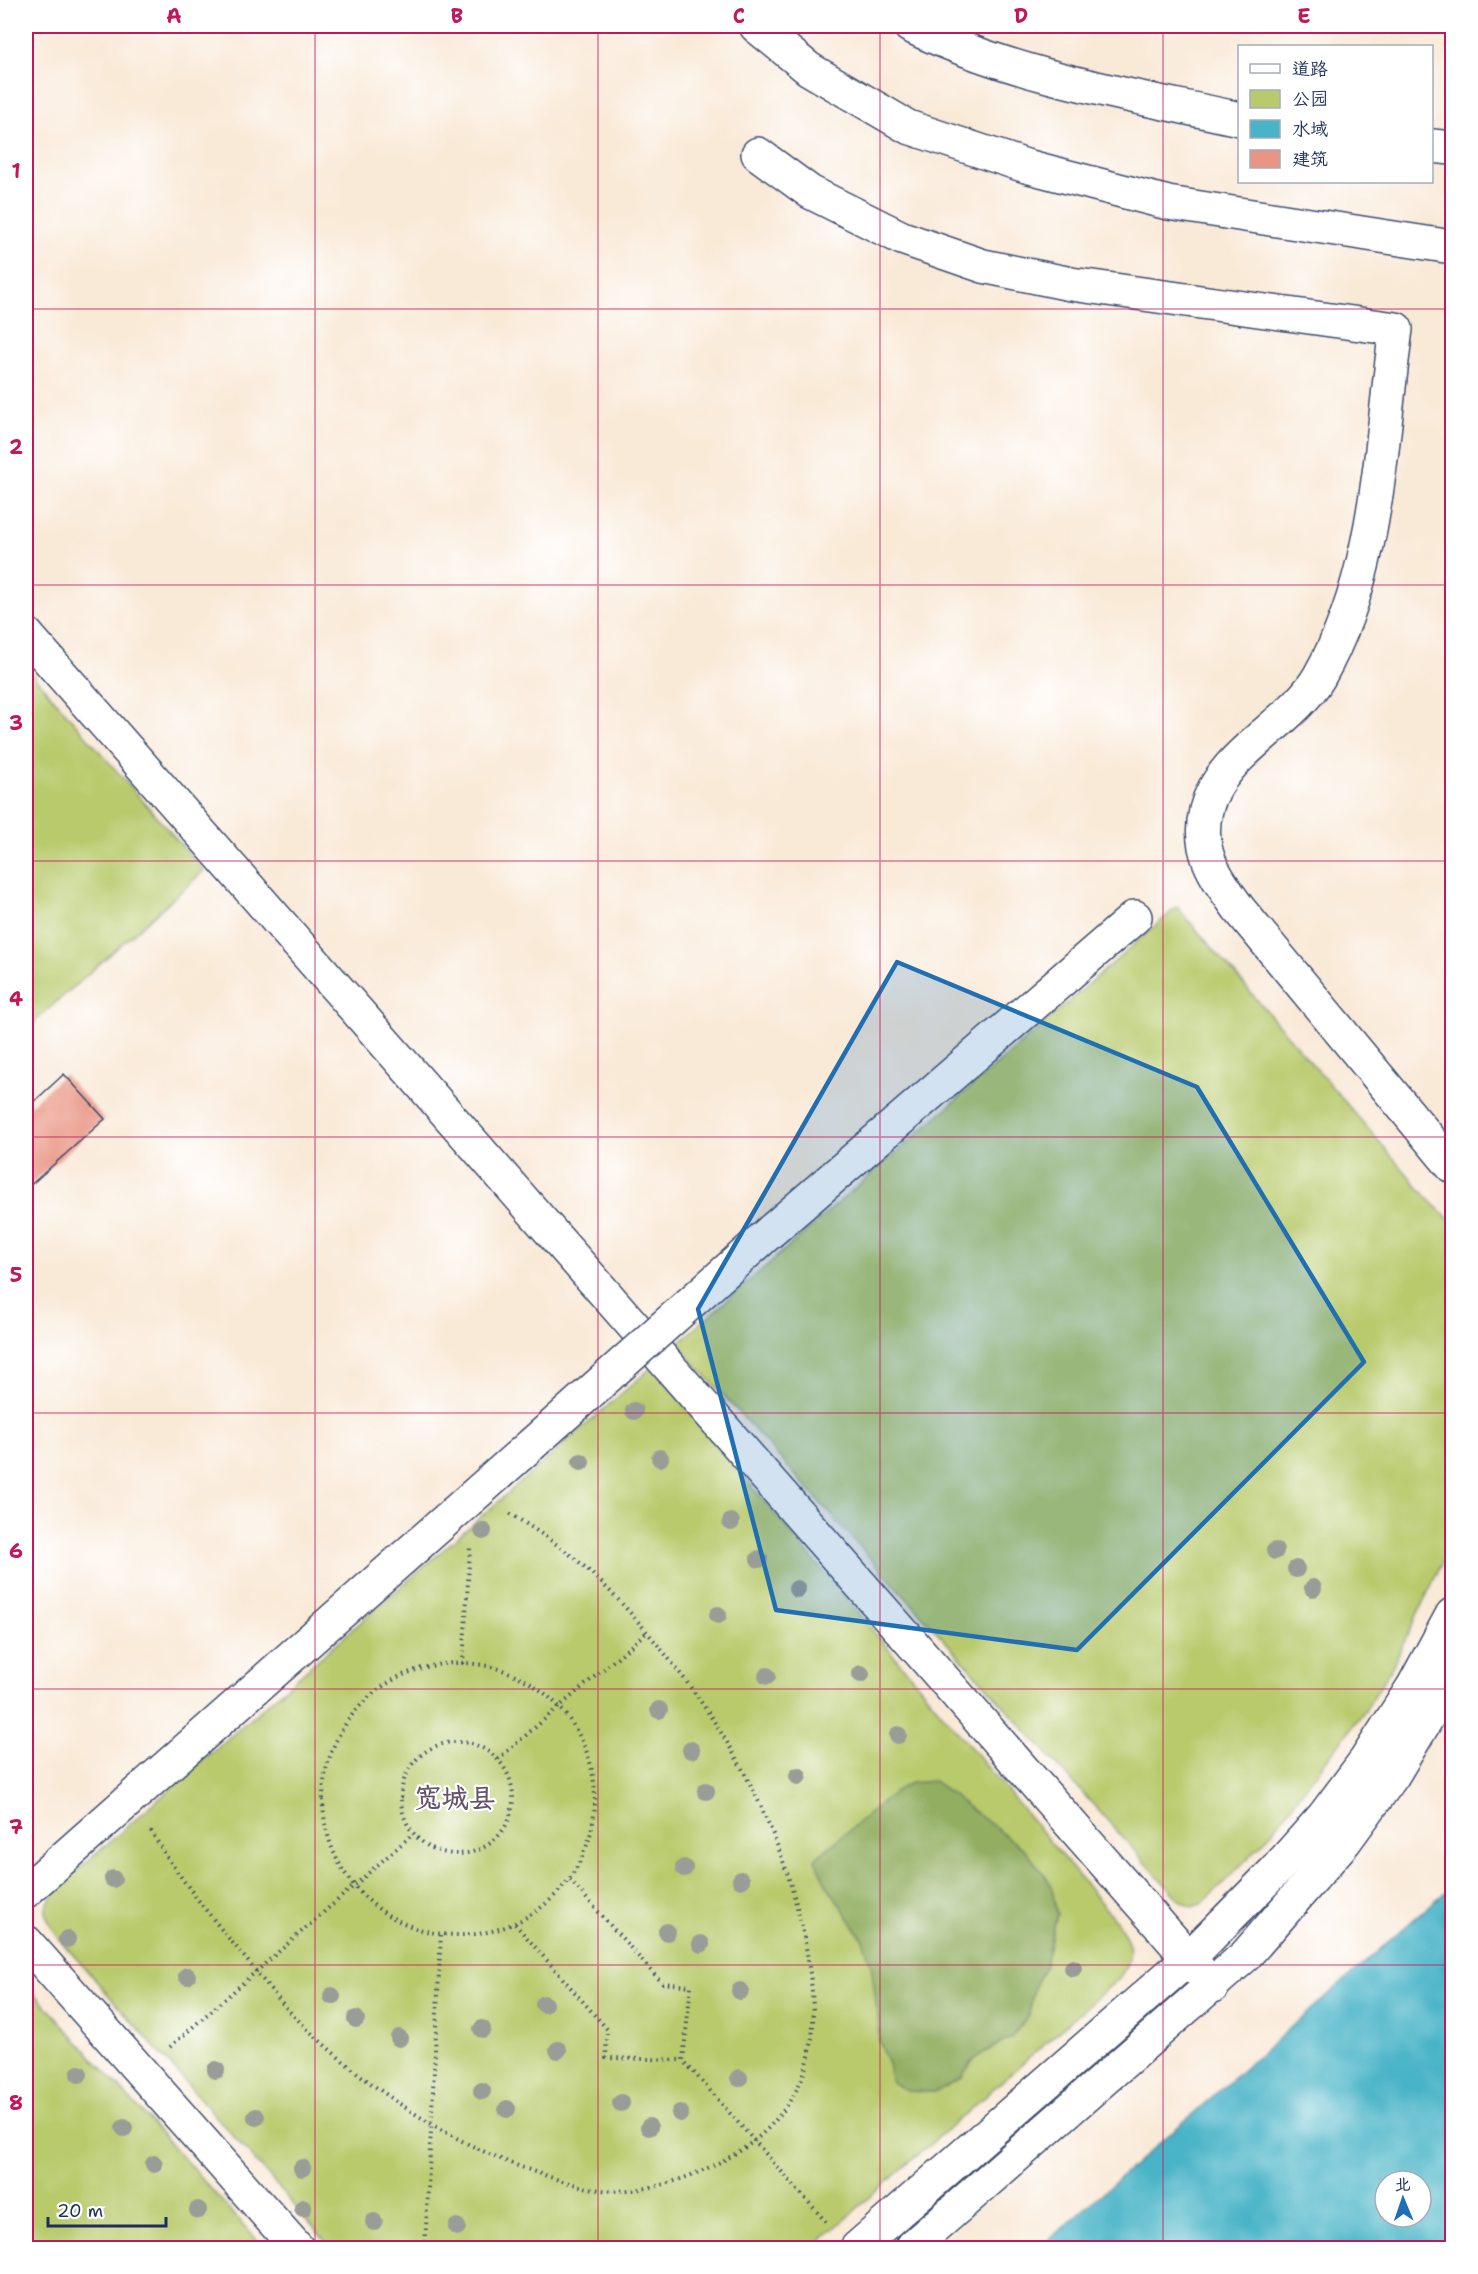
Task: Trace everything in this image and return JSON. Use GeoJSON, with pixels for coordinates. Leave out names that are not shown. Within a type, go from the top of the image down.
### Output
{"type":"FeatureCollection","features":[{"type":"Feature","properties":{"kind":"street"},"geometry":{"type":"LineString","coordinates":[[756,26],[809,69],[908,127],[1026,166],[1168,203],[1452,247]]}},
{"type":"Feature","properties":{"kind":"street"},"geometry":{"type":"LineString","coordinates":[[910,26],[981,55],[1076,84],[1238,119]]}},
{"type":"Feature","properties":{"kind":"street"},"geometry":{"type":"LineString","coordinates":[[1433,146],[1452,148]]}},
{"type":"Feature","properties":{"kind":"street"},"geometry":{"type":"LineString","coordinates":[[758,154],[810,192],[902,238],[983,266],[1071,284],[1396,329],[1373,515],[1359,583],[1340,637],[1318,679],[1289,712],[1220,778],[1206,810],[1203,841],[1213,874],[1239,909],[1452,1166]]}},
{"type":"Feature","properties":{"kind":"street"},"geometry":{"type":"LineString","coordinates":[[26,634],[1213,1986]]}},
{"type":"Feature","properties":{"kind":"street"},"geometry":{"type":"LineString","coordinates":[[26,1891],[771,1231],[1135,917]]}},
{"type":"Feature","properties":{"kind":"street"},"geometry":{"type":"LineString","coordinates":[[858,2248],[1188,1959],[1275,1871],[1324,1816],[1366,1760],[1401,1705],[1452,1615]]}},
{"type":"Feature","properties":{"kind":"street"},"geometry":{"type":"LineString","coordinates":[[911,2248],[1246,1955],[1345,1841],[1393,1775],[1452,1676]]}},
{"type":"Feature","properties":{"kind":"street"},"geometry":{"type":"LineString","coordinates":[[26,1942],[297,2248]]}},
{"type":"Feature","properties":{"kind":"path"},"geometry":{"type":"LineString","coordinates":[[146,1823],[182,1881],[292,2014],[372,2084],[431,2125],[505,2162],[559,2180],[599,2190],[627,2190],[671,2184],[722,2162],[755,2142],[780,2114],[799,2085],[810,2049],[814,1997],[801,1922],[783,1857],[745,1770],[685,1678],[607,1587],[575,1559],[507,1512]]}},
{"type":"Feature","properties":{"kind":"path"},"geometry":{"type":"LineString","coordinates":[[463,1664],[470,1546]]}},
{"type":"Feature","properties":{"kind":"path"},"geometry":{"type":"LineString","coordinates":[[498,1759],[647,1632]]}},
{"type":"Feature","properties":{"kind":"path"},"geometry":{"type":"LineString","coordinates":[[480,1664],[504,1670],[525,1679],[545,1692],[560,1706],[585,1744],[596,1790],[591,1838],[570,1880],[544,1905],[514,1924],[480,1934],[441,1933],[388,1916],[354,1887],[334,1853],[324,1822],[324,1775],[341,1731],[372,1694],[399,1677],[432,1665],[480,1664]]}},
{"type":"Feature","properties":{"kind":"path"},"geometry":{"type":"LineString","coordinates":[[458,1742],[485,1749],[498,1759],[512,1782],[514,1802],[505,1829],[492,1843],[467,1854],[447,1854],[429,1847],[413,1834],[402,1814],[400,1795],[407,1770],[420,1755],[439,1745],[458,1742]]}},
{"type":"Feature","properties":{"kind":"path"},"geometry":{"type":"LineString","coordinates":[[170,2047],[413,1834]]}},
{"type":"Feature","properties":{"kind":"path"},"geometry":{"type":"LineString","coordinates":[[570,1880],[662,1983],[691,1986],[683,2060]]}},
{"type":"Feature","properties":{"kind":"path"},"geometry":{"type":"LineString","coordinates":[[514,1924],[607,2029],[606,2058],[683,2060],[825,2222]]}},
{"type":"Feature","properties":{"kind":"path"},"geometry":{"type":"LineString","coordinates":[[425,2248],[441,1933]]}},
{"type":"Feature","properties":{"kind":"highlighted area"},"geometry":{"type":"Polygon","coordinates":[[[897,962],[1197,1087],[1364,1362],[1077,1650],[776,1610],[698,1309],[897,962]]]}},
{"type":"Feature","properties":{"kind":"green space"},"geometry":{"type":"Polygon","coordinates":[[[26,667],[204,871],[26,1029],[26,667]]]}},
{"type":"Feature","properties":{"kind":"green space"},"geometry":{"type":"Polygon","coordinates":[[[1177,907],[1426,1196],[1452,1222],[1452,1542],[1393,1665],[1368,1706],[1263,1843],[1203,1903],[1192,1907],[1181,1902],[677,1344],[1177,907]]]}},
{"type":"Feature","properties":{"kind":"green space"},"geometry":{"type":"Polygon","coordinates":[[[652,1367],[1117,1922],[1126,1937],[1130,1950],[1128,1963],[1119,1978],[812,2248],[332,2248],[60,1940],[49,1922],[47,1905],[64,1882],[652,1367]]]}},
{"type":"Feature","properties":{"kind":"green space"},"geometry":{"type":"Polygon","coordinates":[[[934,1781],[1026,1851],[1051,1884],[1057,1914],[1044,1968],[1034,1988],[1029,2015],[1011,2038],[983,2053],[971,2063],[961,2078],[935,2092],[906,2091],[892,2082],[879,2040],[871,1964],[862,1938],[825,1882],[815,1859],[897,1790],[910,1783],[934,1781]]]}},
{"type":"Feature","properties":{"kind":"green space"},"geometry":{"type":"Polygon","coordinates":[[[26,1986],[40,1999],[264,2248],[26,2248],[26,1986]]]}},
{"type":"Feature","properties":{"kind":"water"},"geometry":{"type":"Polygon","coordinates":[[[1452,1886],[1452,2248],[1040,2248],[1452,1886]]]}},
{"type":"Feature","properties":{"kind":"building"},"geometry":{"type":"Polygon","coordinates":[[[64,1074],[105,1119],[26,1189],[26,1109],[64,1074]]]}},
{"type":"Feature","properties":{"kind":"district","name":"宽城县"},"geometry":{"type":"Point","coordinates":[455,1797]}}]}
